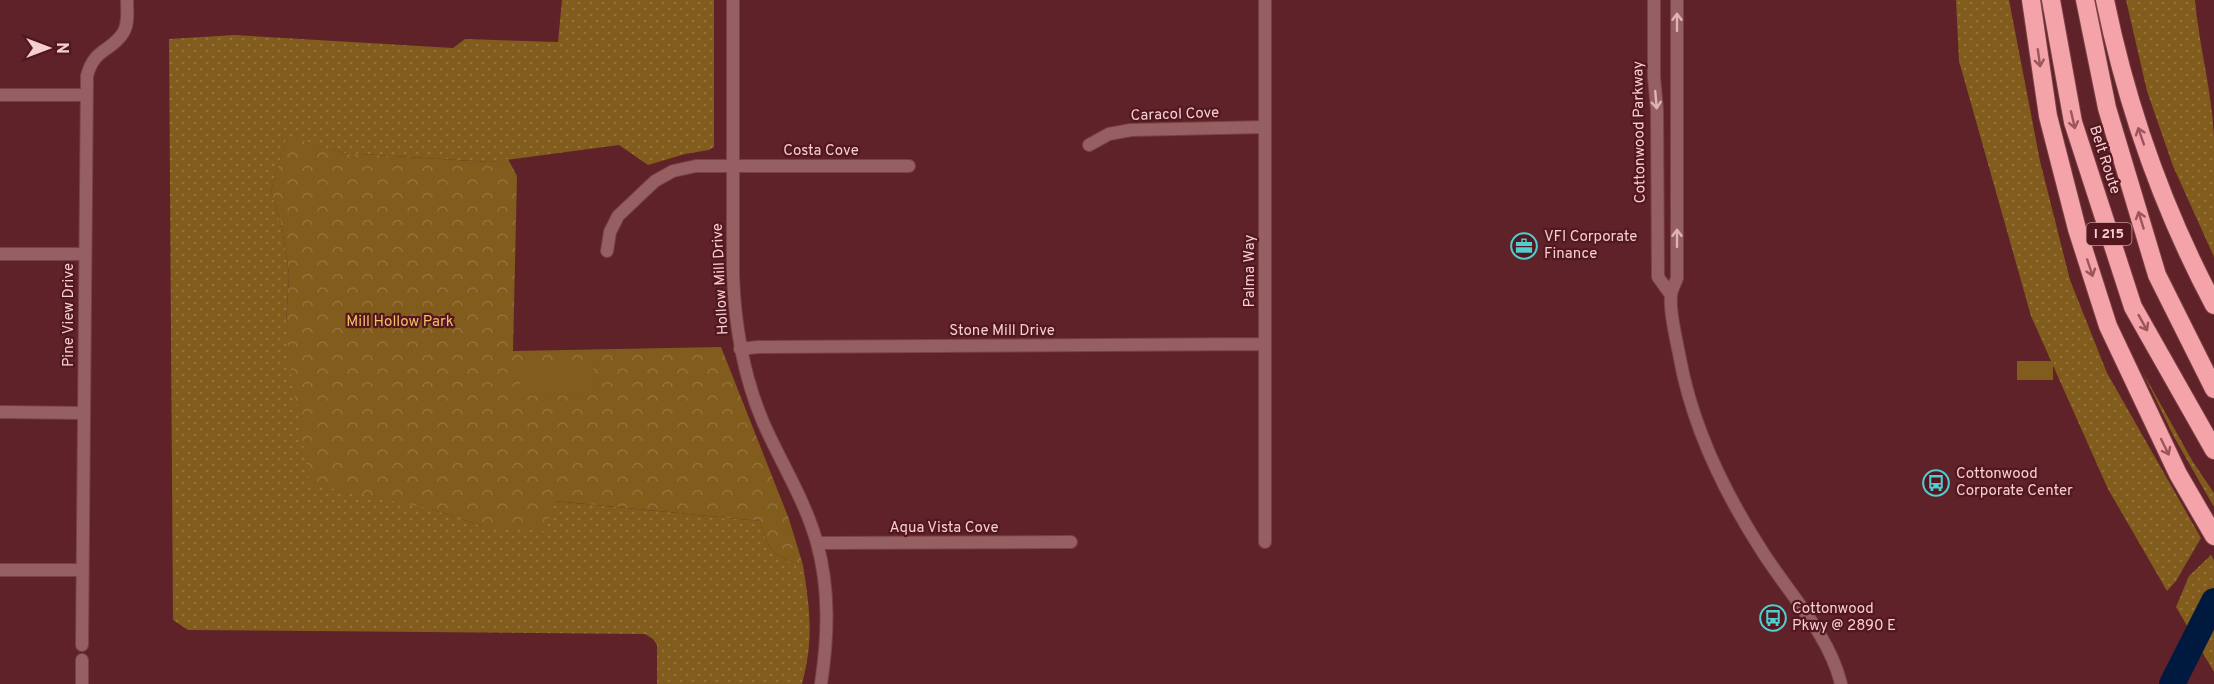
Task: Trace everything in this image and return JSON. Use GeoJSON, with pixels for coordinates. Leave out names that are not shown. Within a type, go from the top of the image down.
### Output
{"type":"FeatureCollection","features":[{"type":"Feature","properties":{"kind":"highway"},"geometry":{"type":"LineString","coordinates":[[2031,0],[2048,116],[2077,229],[2108,326],[2178,474],[2214,536]]}},
{"type":"Feature","properties":{"kind":"highway","name":"Belt Route"},"geometry":{"type":"LineString","coordinates":[[2051,0],[2073,122],[2133,307],[2214,450]]}},
{"type":"Feature","properties":{"kind":"highway","name":"Belt Route"},"geometry":{"type":"LineString","coordinates":[[2085,0],[2107,108],[2157,275],[2214,389]]}},
{"type":"Feature","properties":{"kind":"highway"},"geometry":{"type":"LineString","coordinates":[[2104,0],[2130,104],[2157,182],[2190,261],[2214,305]]}},
{"type":"Feature","properties":{"kind":"street","name":"Pine View Drive"},"geometry":{"type":"LineString","coordinates":[[82,645],[87,76],[89,66],[95,57],[123,33],[126,24],[127,0]]}},
{"type":"Feature","properties":{"kind":"street","name":"Hollow Mill Drive"},"geometry":{"type":"LineString","coordinates":[[733,0],[735,316],[740,349],[763,422],[803,502],[817,543],[828,617],[821,684]]}},
{"type":"Feature","properties":{"kind":"street","name":"Palma Way"},"geometry":{"type":"LineString","coordinates":[[1265,0],[1265,542]]}},
{"type":"Feature","properties":{"kind":"street","name":"Cottonwood Parkway"},"geometry":{"type":"LineString","coordinates":[[1654,0],[1654,77],[1658,110],[1658,278],[1671,296]]}},
{"type":"Feature","properties":{"kind":"street","name":"Cottonwood Parkway"},"geometry":{"type":"LineString","coordinates":[[1677,0],[1677,278],[1671,296],[1684,382],[1715,469],[1738,513],[1821,636],[1836,663],[1841,684]]}},
{"type":"Feature","properties":{"kind":"street"},"geometry":{"type":"LineString","coordinates":[[0,95],[87,95]]}},
{"type":"Feature","properties":{"kind":"street","name":"Caracol Cove"},"geometry":{"type":"LineString","coordinates":[[1089,145],[1109,134],[1131,130],[1265,128]]}},
{"type":"Feature","properties":{"kind":"street","name":"Costa Cove"},"geometry":{"type":"LineString","coordinates":[[607,251],[610,232],[618,216],[655,181],[673,171],[696,166],[733,165],[909,166]]}},
{"type":"Feature","properties":{"kind":"street"},"geometry":{"type":"LineString","coordinates":[[0,254],[85,254]]}},
{"type":"Feature","properties":{"kind":"street","name":"Stone Mill Drive"},"geometry":{"type":"LineString","coordinates":[[740,349],[1265,344]]}},
{"type":"Feature","properties":{"kind":"street"},"geometry":{"type":"LineString","coordinates":[[0,412],[83,413]]}},
{"type":"Feature","properties":{"kind":"street","name":"Aqua Vista Cove"},"geometry":{"type":"LineString","coordinates":[[817,543],[1071,542]]}},
{"type":"Feature","properties":{"kind":"street"},"geometry":{"type":"LineString","coordinates":[[0,570],[82,570]]}},
{"type":"Feature","properties":{"kind":"street"},"geometry":{"type":"LineString","coordinates":[[82,660],[82,684]]}},
{"type":"Feature","properties":{"kind":"green space"},"geometry":{"type":"Polygon","coordinates":[[[562,0],[714,0],[714,147],[648,165],[619,145],[490,162],[344,153],[287,137],[271,190],[282,228],[289,274],[286,324],[431,509],[482,526],[554,501],[760,521],[773,551],[785,559],[803,565],[810,624],[806,668],[802,684],[657,684],[657,645],[645,634],[188,630],[173,620],[169,39],[234,35],[453,48],[465,39],[558,42],[562,0]]]}},
{"type":"Feature","properties":{"kind":"green space"},"geometry":{"type":"Polygon","coordinates":[[[1956,0],[2009,0],[2040,161],[2070,280],[2107,373],[2201,538],[2176,581],[2167,591],[2108,489],[2031,316],[1959,61],[1956,0]]]}},
{"type":"Feature","properties":{"kind":"green space"},"geometry":{"type":"Polygon","coordinates":[[[2126,0],[2195,0],[2213,120],[2214,257],[2173,166],[2147,91],[2126,0]]]}},
{"type":"Feature","properties":{"kind":"green space","name":"Mill Hollow Park"},"geometry":{"type":"Polygon","coordinates":[[[287,136],[344,153],[490,162],[508,159],[517,176],[513,351],[721,347],[789,519],[803,565],[785,559],[773,551],[760,521],[555,501],[544,531],[482,526],[431,509],[310,484],[291,374],[286,324],[289,274],[282,228],[271,190],[287,136]]]}},
{"type":"Feature","properties":{"kind":"green space"},"geometry":{"type":"Polygon","coordinates":[[[520,361],[593,361],[594,395],[520,396],[520,361]]]}},
{"type":"Feature","properties":{"kind":"green space"},"geometry":{"type":"Polygon","coordinates":[[[2017,361],[2053,361],[2053,380],[2017,380],[2017,361]]]}},
{"type":"Feature","properties":{"kind":"green space"},"geometry":{"type":"Polygon","coordinates":[[[2021,364],[2048,364],[2048,376],[2021,376],[2021,364]]]}},
{"type":"Feature","properties":{"kind":"green space"},"geometry":{"type":"Polygon","coordinates":[[[2142,371],[2193,462],[2214,493],[2214,507],[2174,437],[2142,371]]]}},
{"type":"Feature","properties":{"kind":"green space"},"geometry":{"type":"Polygon","coordinates":[[[2211,555],[2214,560],[2214,672],[2176,607],[2189,576],[2211,555]]]}},
{"type":"Feature","properties":{"kind":"waterway"},"geometry":{"type":"LineString","coordinates":[[2172,684],[2214,601]]}},
{"type":"Feature","properties":{"kind":"place","name":"VFI Corporate Finance"},"geometry":{"type":"Point","coordinates":[1524,246]}},
{"type":"Feature","properties":{"kind":"place","name":"Cottonwood Corporate Center"},"geometry":{"type":"Point","coordinates":[1936,483]}},
{"type":"Feature","properties":{"kind":"place","name":"Cottonwood Pkwy @ 2890 E"},"geometry":{"type":"Point","coordinates":[1773,618]}}]}
